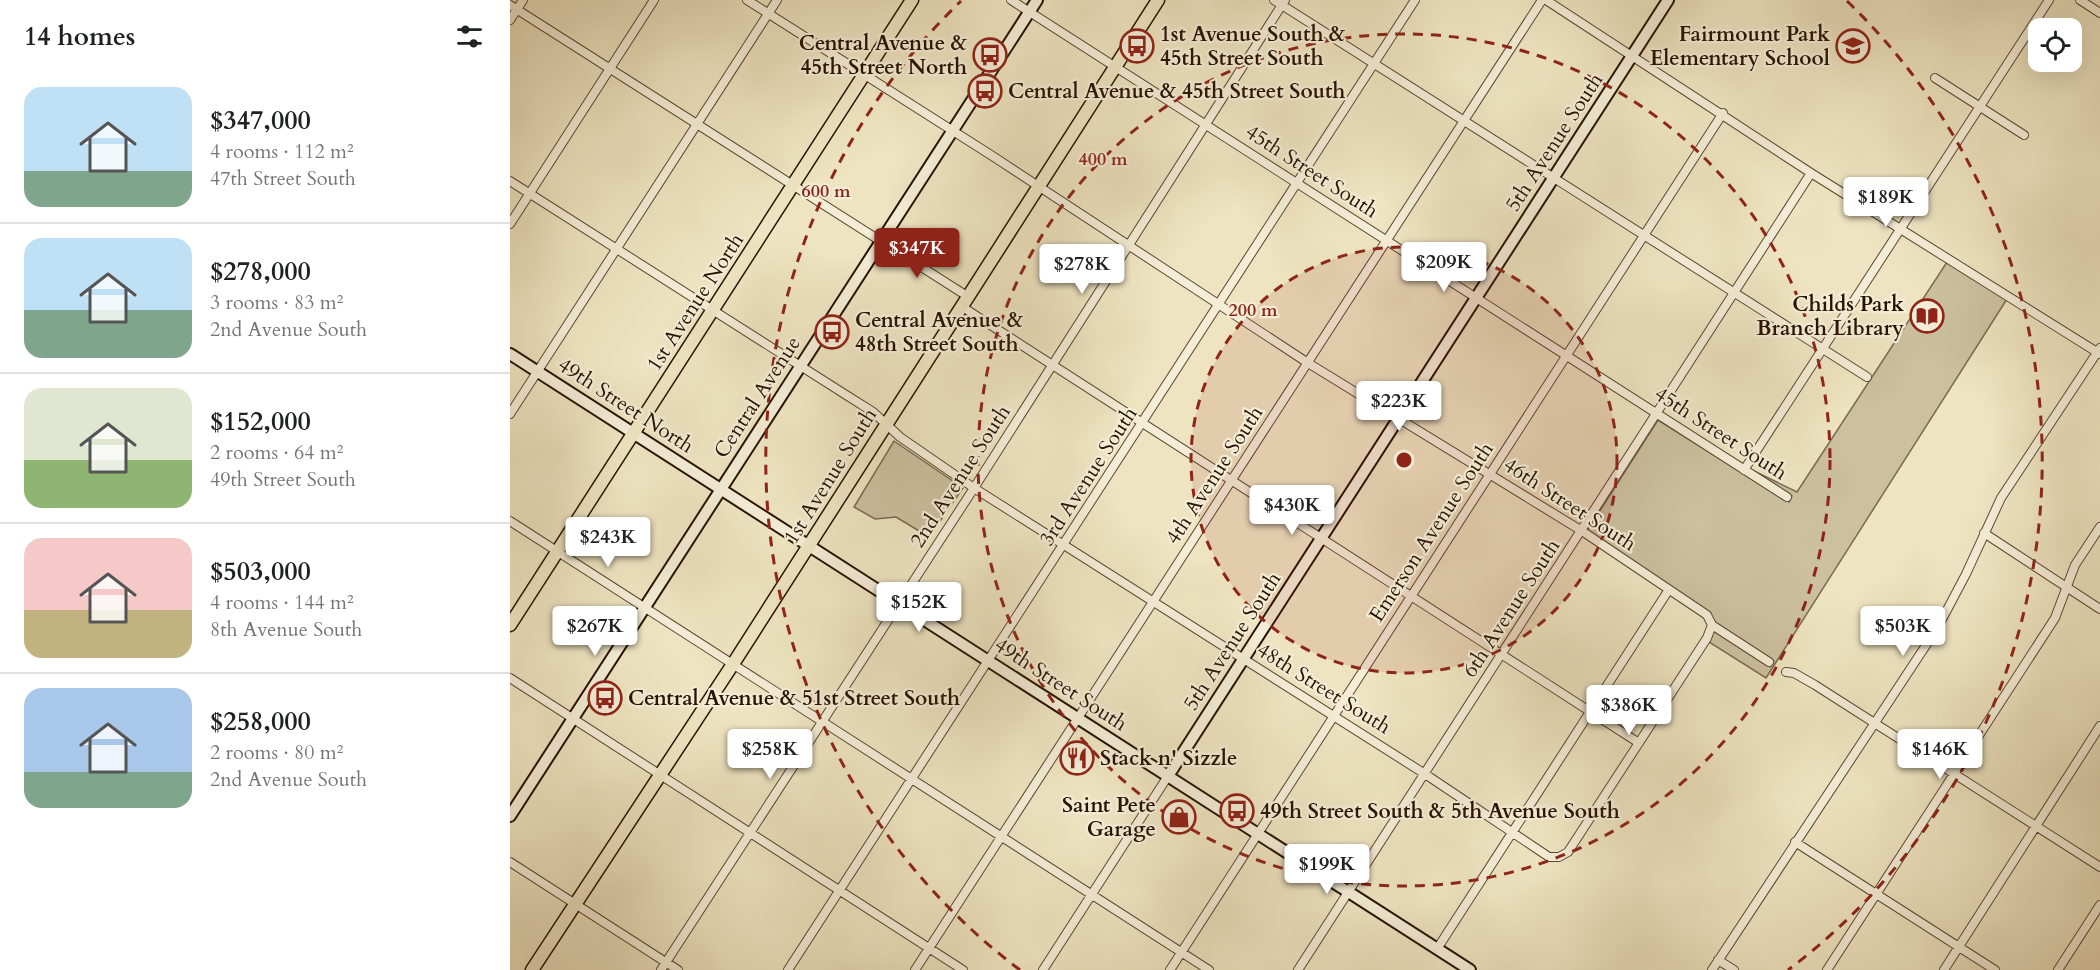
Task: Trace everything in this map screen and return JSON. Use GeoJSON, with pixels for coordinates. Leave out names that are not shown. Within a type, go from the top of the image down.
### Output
{"type":"FeatureCollection","features":[{"type":"Feature","properties":{"kind":"main road","name":"1st Avenue North"},"geometry":{"type":"LineString","coordinates":[[510,625],[912,0]]}},
{"type":"Feature","properties":{"kind":"main road","name":"Central Avenue"},"geometry":{"type":"LineString","coordinates":[[510,816],[1036,0]]}},
{"type":"Feature","properties":{"kind":"main road","name":"1st Avenue South"},"geometry":{"type":"LineString","coordinates":[[532,970],[733,664],[1158,0]]}},
{"type":"Feature","properties":{"kind":"main road","name":"5th Avenue South"},"geometry":{"type":"LineString","coordinates":[[1168,776],[1668,0]]}},
{"type":"Feature","properties":{"kind":"main road","name":"49th Street North"},"geometry":{"type":"LineString","coordinates":[[510,354],[721,489]]}},
{"type":"Feature","properties":{"kind":"main road","name":"49th Street South"},"geometry":{"type":"LineString","coordinates":[[721,489],[1470,970]]}},
{"type":"Feature","properties":{"kind":"street"},"geometry":{"type":"LineString","coordinates":[[510,20],[513,7],[523,0]]}},
{"type":"Feature","properties":{"kind":"street"},"geometry":{"type":"LineString","coordinates":[[510,224],[654,0]]}},
{"type":"Feature","properties":{"kind":"street","name":"46th Street South"},"geometry":{"type":"LineString","coordinates":[[747,0],[952,130],[1308,363],[1582,531],[1668,591],[1707,615],[1712,625],[1769,662]]}},
{"type":"Feature","properties":{"kind":"street"},"geometry":{"type":"LineString","coordinates":[[510,414],[777,0]]}},
{"type":"Feature","properties":{"kind":"street","name":"45th Street South"},"geometry":{"type":"LineString","coordinates":[[1011,0],[1787,497]]}},
{"type":"Feature","properties":{"kind":"street"},"geometry":{"type":"LineString","coordinates":[[1274,0],[1284,3],[1375,64],[1867,377]]}},
{"type":"Feature","properties":{"kind":"street","name":"3rd Avenue South"},"geometry":{"type":"LineString","coordinates":[[788,970],[1065,545],[1415,0]]}},
{"type":"Feature","properties":{"kind":"street"},"geometry":{"type":"LineString","coordinates":[[1544,0],[1723,113],[1811,173],[2099,352],[2001,498],[1966,574],[1938,627],[1712,970]]}},
{"type":"Feature","properties":{"kind":"street","name":"4th Avenue South"},"geometry":{"type":"LineString","coordinates":[[915,970],[1544,0]]}},
{"type":"Feature","properties":{"kind":"street"},"geometry":{"type":"LineString","coordinates":[[1744,470],[2049,0]]}},
{"type":"Feature","properties":{"kind":"street"},"geometry":{"type":"LineString","coordinates":[[2080,0],[2100,13]]}},
{"type":"Feature","properties":{"kind":"street","name":"2nd Avenue South"},"geometry":{"type":"LineString","coordinates":[[661,970],[974,488],[1284,3]]}},
{"type":"Feature","properties":{"kind":"street"},"geometry":{"type":"LineString","coordinates":[[513,7],[880,241],[1051,365],[1142,425],[1639,743],[1707,638],[1712,625]]}},
{"type":"Feature","properties":{"kind":"street"},"geometry":{"type":"LineString","coordinates":[[1935,78],[2024,135]]}},
{"type":"Feature","properties":{"kind":"street","name":"Emerson Avenue South"},"geometry":{"type":"LineString","coordinates":[[1170,970],[1723,113]]}},
{"type":"Feature","properties":{"kind":"street","name":"6th Avenue South"},"geometry":{"type":"LineString","coordinates":[[1298,970],[1811,173]]}},
{"type":"Feature","properties":{"kind":"street","name":"48th Street South"},"geometry":{"type":"LineString","coordinates":[[510,181],[873,412],[886,425],[974,488],[1425,774],[1549,857],[1559,857],[1568,852],[1639,743]]}},
{"type":"Feature","properties":{"kind":"street"},"geometry":{"type":"LineString","coordinates":[[510,521],[1209,970]]}},
{"type":"Feature","properties":{"kind":"street"},"geometry":{"type":"LineString","coordinates":[[1827,970],[2055,618],[2075,565],[2100,526]]}},
{"type":"Feature","properties":{"kind":"street"},"geometry":{"type":"LineString","coordinates":[[1984,533],[2100,609]]}},
{"type":"Feature","properties":{"kind":"street"},"geometry":{"type":"LineString","coordinates":[[1437,949],[1668,591]]}},
{"type":"Feature","properties":{"kind":"street"},"geometry":{"type":"LineString","coordinates":[[1786,672],[1799,675],[2100,867]]}},
{"type":"Feature","properties":{"kind":"street"},"geometry":{"type":"LineString","coordinates":[[510,678],[963,970]]}},
{"type":"Feature","properties":{"kind":"street"},"geometry":{"type":"LineString","coordinates":[[1944,970],[2100,726]]}},
{"type":"Feature","properties":{"kind":"street","name":"5th Avenue South"},"geometry":{"type":"LineString","coordinates":[[1043,970],[1168,776]]}},
{"type":"Feature","properties":{"kind":"street"},"geometry":{"type":"LineString","coordinates":[[1795,842],[1877,892],[1995,970]]}},
{"type":"Feature","properties":{"kind":"street"},"geometry":{"type":"LineString","coordinates":[[510,862],[678,970]]}},
{"type":"Feature","properties":{"kind":"street"},"geometry":{"type":"LineString","coordinates":[[2058,970],[2100,905]]}},
{"type":"Feature","properties":{"kind":"street"},"geometry":{"type":"LineString","coordinates":[[1718,960],[1734,970]]}},
{"type":"Feature","properties":{"kind":"shaded area"},"geometry":{"type":"Polygon","coordinates":[[[1947,262],[2007,299],[1766,678],[1709,642],[1714,631],[1770,667],[1774,661],[1716,624],[1587,531],[1658,420],[1789,502],[1792,496],[1754,471],[1797,492],[1947,262]]]}},
{"type":"Feature","properties":{"kind":"shaded area"},"geometry":{"type":"Polygon","coordinates":[[[894,441],[963,488],[929,537],[896,517],[875,519],[854,507],[894,441]]]}},
{"type":"Feature","properties":{"kind":"place","name":"1st Avenue South & 45th Street South"},"geometry":{"type":"Point","coordinates":[1137,46]}},
{"type":"Feature","properties":{"kind":"place","name":"Fairmount Park Elementary School"},"geometry":{"type":"Point","coordinates":[1853,46]}},
{"type":"Feature","properties":{"kind":"place","name":"Central Avenue & 45th Street North"},"geometry":{"type":"Point","coordinates":[990,55]}},
{"type":"Feature","properties":{"kind":"place","name":"Central Avenue & 45th Street South"},"geometry":{"type":"Point","coordinates":[985,91]}},
{"type":"Feature","properties":{"kind":"place","name":"Childs Park Branch Library"},"geometry":{"type":"Point","coordinates":[1927,316]}},
{"type":"Feature","properties":{"kind":"place","name":"Central Avenue & 48th Street South"},"geometry":{"type":"Point","coordinates":[832,332]}},
{"type":"Feature","properties":{"kind":"place","name":"Central Avenue & 51st Street South"},"geometry":{"type":"Point","coordinates":[605,698]}},
{"type":"Feature","properties":{"kind":"place","name":"Stack n' Sizzle"},"geometry":{"type":"Point","coordinates":[1077,758]}},
{"type":"Feature","properties":{"kind":"place","name":"49th Street South & 5th Avenue South"},"geometry":{"type":"Point","coordinates":[1237,811]}},
{"type":"Feature","properties":{"kind":"place","name":"Saint Pete Garage"},"geometry":{"type":"Point","coordinates":[1179,817]}}]}
